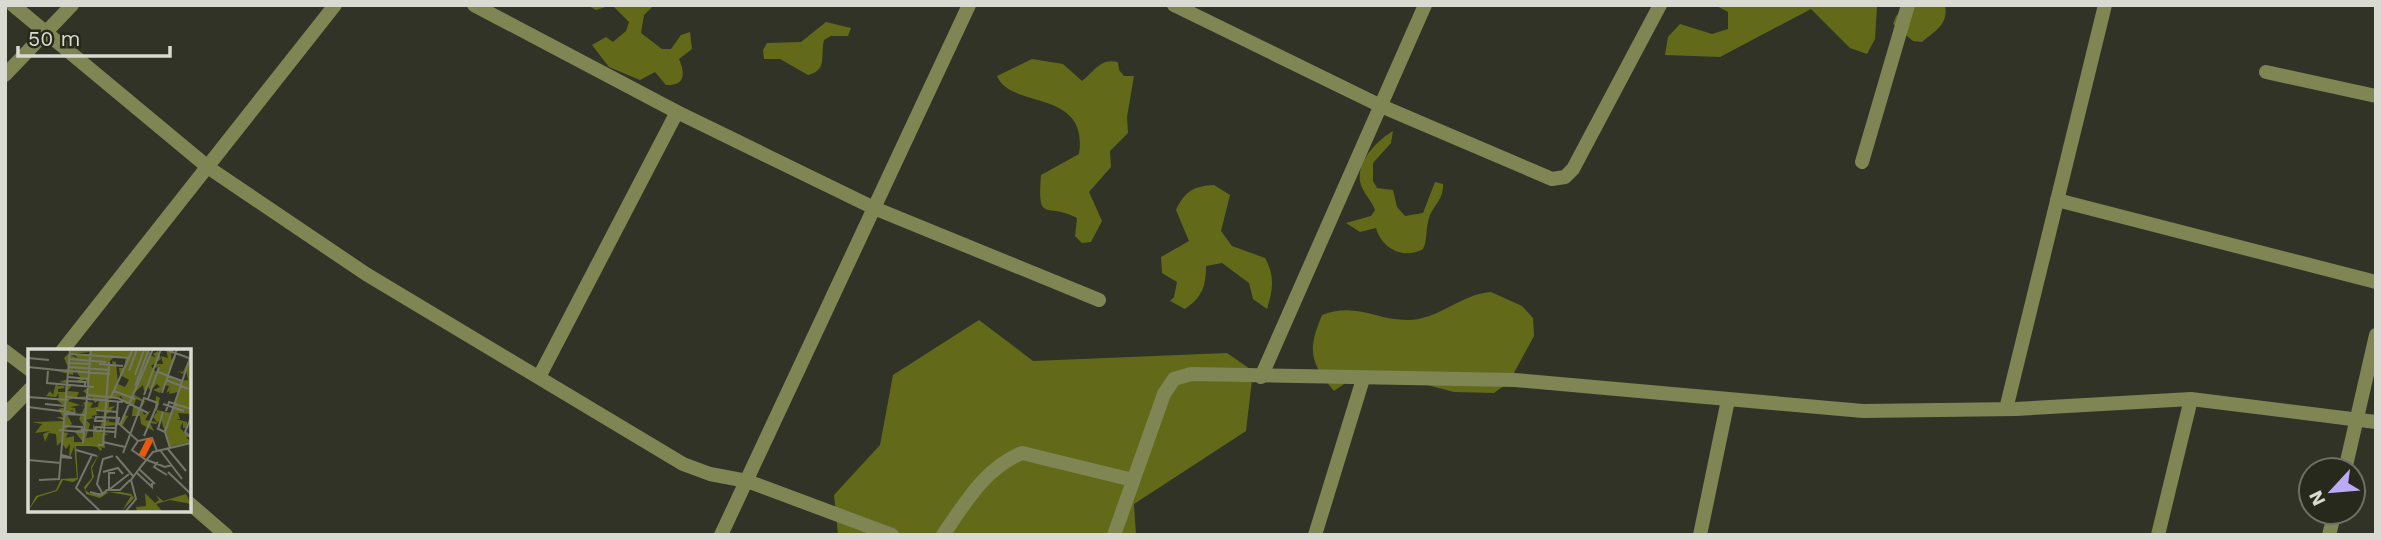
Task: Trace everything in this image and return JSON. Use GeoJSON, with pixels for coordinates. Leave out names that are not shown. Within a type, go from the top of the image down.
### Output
{"type":"FeatureCollection","features":[{"type":"Feature","properties":{"kind":"street"},"geometry":{"type":"LineString","coordinates":[[13,5],[209,168],[366,274],[683,464],[710,474],[747,481],[892,535]]}},
{"type":"Feature","properties":{"kind":"street"},"geometry":{"type":"LineString","coordinates":[[5,75],[72,5]]}},
{"type":"Feature","properties":{"kind":"street"},"geometry":{"type":"LineString","coordinates":[[64,349],[335,5]]}},
{"type":"Feature","properties":{"kind":"street"},"geometry":{"type":"LineString","coordinates":[[474,5],[494,18],[677,112],[874,208],[1099,300]]}},
{"type":"Feature","properties":{"kind":"street"},"geometry":{"type":"LineString","coordinates":[[494,18],[503,5]]}},
{"type":"Feature","properties":{"kind":"street"},"geometry":{"type":"LineString","coordinates":[[722,535],[969,5]]}},
{"type":"Feature","properties":{"kind":"street"},"geometry":{"type":"LineString","coordinates":[[1174,5],[1381,106],[1552,179],[1565,177],[1573,169],[1660,5]]}},
{"type":"Feature","properties":{"kind":"street"},"geometry":{"type":"LineString","coordinates":[[1261,377],[1425,5]]}},
{"type":"Feature","properties":{"kind":"street"},"geometry":{"type":"LineString","coordinates":[[1863,162],[1908,5]]}},
{"type":"Feature","properties":{"kind":"street"},"geometry":{"type":"LineString","coordinates":[[2006,409],[2105,5]]}},
{"type":"Feature","properties":{"kind":"street"},"geometry":{"type":"LineString","coordinates":[[2266,72],[2376,96]]}},
{"type":"Feature","properties":{"kind":"street"},"geometry":{"type":"LineString","coordinates":[[539,377],[677,112]]}},
{"type":"Feature","properties":{"kind":"street"},"geometry":{"type":"LineString","coordinates":[[2057,200],[2376,282]]}},
{"type":"Feature","properties":{"kind":"street"},"geometry":{"type":"LineString","coordinates":[[2348,456],[2376,335]]}},
{"type":"Feature","properties":{"kind":"street"},"geometry":{"type":"LineString","coordinates":[[5,351],[28,368]]}},
{"type":"Feature","properties":{"kind":"street"},"geometry":{"type":"LineString","coordinates":[[1114,535],[1164,394],[1174,379],[1191,374],[1515,380],[1863,411],[2006,409],[2191,399],[2376,422]]}},
{"type":"Feature","properties":{"kind":"street"},"geometry":{"type":"LineString","coordinates":[[1315,535],[1363,379]]}},
{"type":"Feature","properties":{"kind":"street"},"geometry":{"type":"LineString","coordinates":[[5,415],[28,391]]}},
{"type":"Feature","properties":{"kind":"street"},"geometry":{"type":"LineString","coordinates":[[2158,535],[2191,399]]}},
{"type":"Feature","properties":{"kind":"street"},"geometry":{"type":"LineString","coordinates":[[1700,535],[1728,400]]}},
{"type":"Feature","properties":{"kind":"street"},"geometry":{"type":"LineString","coordinates":[[943,535],[980,483],[1002,463],[1022,453],[1133,480]]}},
{"type":"Feature","properties":{"kind":"street"},"geometry":{"type":"LineString","coordinates":[[191,505],[226,535]]}},
{"type":"Feature","properties":{"kind":"green space"},"geometry":{"type":"Polygon","coordinates":[[[587,5],[612,5],[596,10],[587,5]]]}},
{"type":"Feature","properties":{"kind":"green space"},"geometry":{"type":"Polygon","coordinates":[[[612,5],[654,5],[644,15],[641,33],[662,49],[671,49],[681,35],[690,32],[692,49],[679,59],[683,74],[680,81],[666,85],[655,72],[640,80],[609,67],[592,45],[606,37],[613,42],[626,31],[629,22],[612,5]]]}},
{"type":"Feature","properties":{"kind":"green space"},"geometry":{"type":"Polygon","coordinates":[[[1715,5],[1874,5],[1877,7],[1875,39],[1867,54],[1850,48],[1811,9],[1720,57],[1665,55],[1668,37],[1680,24],[1712,34],[1728,29],[1728,12],[1715,5]]]}},
{"type":"Feature","properties":{"kind":"green space"},"geometry":{"type":"Polygon","coordinates":[[[1907,5],[1945,5],[1943,22],[1922,42],[1913,41],[1893,24],[1896,16],[1907,5]]]}},
{"type":"Feature","properties":{"kind":"green space"},"geometry":{"type":"Polygon","coordinates":[[[826,22],[851,28],[848,36],[831,36],[824,40],[821,66],[814,73],[808,75],[780,59],[764,59],[763,50],[767,43],[801,42],[826,22]]]}},
{"type":"Feature","properties":{"kind":"green space"},"geometry":{"type":"Polygon","coordinates":[[[1032,59],[1063,64],[1082,81],[1098,66],[1112,61],[1118,62],[1119,70],[1124,76],[1134,76],[1127,117],[1128,133],[1110,151],[1111,167],[1089,192],[1102,221],[1091,242],[1082,243],[1075,236],[1077,218],[1046,209],[1041,201],[1041,175],[1079,154],[1079,133],[1072,119],[1061,109],[1017,93],[1005,86],[997,76],[1032,59]]]}},
{"type":"Feature","properties":{"kind":"green space"},"geometry":{"type":"Polygon","coordinates":[[[1393,131],[1391,143],[1373,163],[1373,181],[1377,188],[1393,190],[1397,207],[1405,216],[1423,213],[1435,182],[1443,184],[1441,197],[1428,219],[1423,249],[1416,252],[1401,253],[1388,247],[1376,228],[1360,232],[1346,223],[1371,216],[1375,210],[1361,185],[1361,169],[1368,154],[1393,131]]]}},
{"type":"Feature","properties":{"kind":"green space"},"geometry":{"type":"Polygon","coordinates":[[[1214,185],[1230,195],[1221,231],[1232,246],[1265,258],[1268,265],[1272,283],[1267,309],[1253,299],[1249,283],[1222,263],[1206,266],[1202,291],[1185,309],[1170,301],[1174,297],[1177,282],[1162,273],[1161,257],[1189,241],[1176,210],[1191,191],[1214,185]]]}},
{"type":"Feature","properties":{"kind":"green space"},"geometry":{"type":"Polygon","coordinates":[[[1491,292],[1522,306],[1533,318],[1534,336],[1509,382],[1494,393],[1454,392],[1419,383],[1347,382],[1334,391],[1316,364],[1313,356],[1314,338],[1322,315],[1345,310],[1396,319],[1419,319],[1470,297],[1491,292]]]}},
{"type":"Feature","properties":{"kind":"green space"},"geometry":{"type":"Polygon","coordinates":[[[979,320],[1033,361],[1227,353],[1253,371],[1246,431],[1134,504],[1136,535],[838,535],[834,495],[880,445],[893,375],[979,320]]]}}]}
